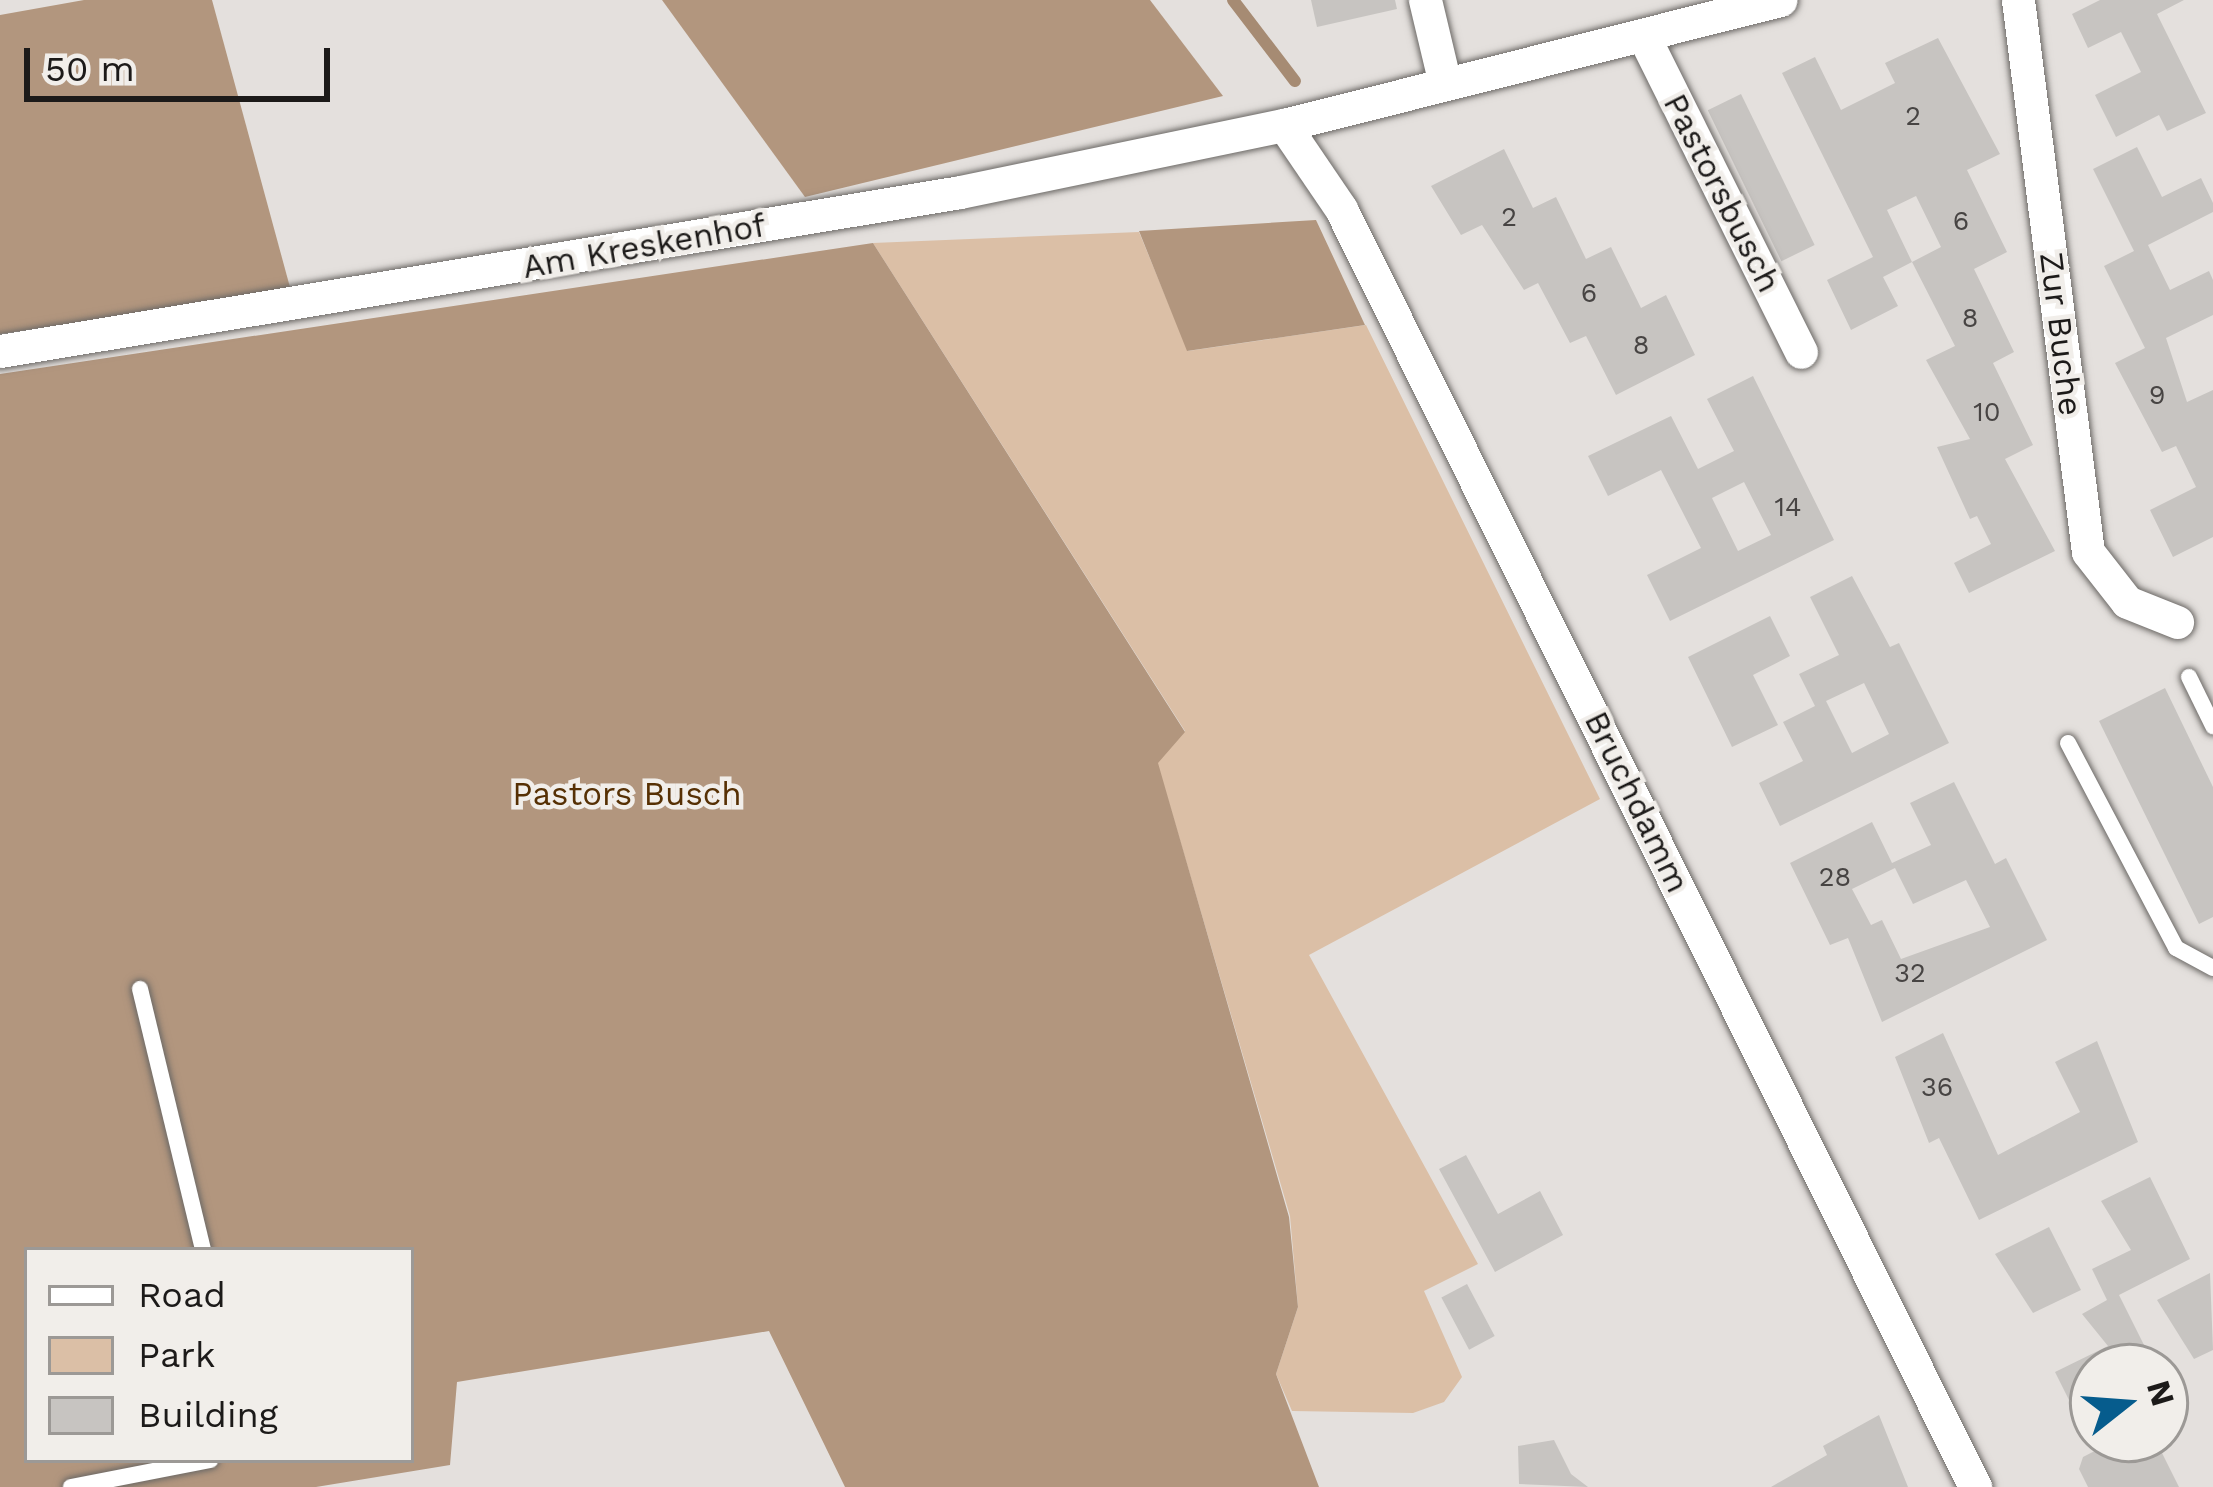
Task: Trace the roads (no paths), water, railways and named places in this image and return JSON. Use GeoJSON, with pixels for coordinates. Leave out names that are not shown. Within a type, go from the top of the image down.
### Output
{"type":"FeatureCollection","features":[{"type":"Feature","properties":{"kind":"street"},"geometry":{"type":"LineString","coordinates":[[1425,0],[1444,84]]}},
{"type":"Feature","properties":{"kind":"street","name":"Am Kreskenhof"},"geometry":{"type":"LineString","coordinates":[[0,351],[959,192],[1284,125],[1643,35],[1695,11],[1780,0]]}},
{"type":"Feature","properties":{"kind":"street","name":"Zur Buche"},"geometry":{"type":"LineString","coordinates":[[2018,0],[2088,551],[2127,602],[2177,622]]}},
{"type":"Feature","properties":{"kind":"street","name":"Pastorsbusch"},"geometry":{"type":"LineString","coordinates":[[1643,35],[1801,352]]}},
{"type":"Feature","properties":{"kind":"street","name":"Bruchdamm"},"geometry":{"type":"LineString","coordinates":[[1284,125],[1341,208],[1975,1487]]}},
{"type":"Feature","properties":{"kind":"lane"},"geometry":{"type":"LineString","coordinates":[[2189,677],[2213,726]]}},
{"type":"Feature","properties":{"kind":"lane"},"geometry":{"type":"LineString","coordinates":[[2068,742],[2176,948],[2213,968]]}},
{"type":"Feature","properties":{"kind":"lane"},"geometry":{"type":"LineString","coordinates":[[140,989],[202,1247]]}},
{"type":"Feature","properties":{"kind":"lane"},"geometry":{"type":"LineString","coordinates":[[71,1487],[195,1463]]}},
{"type":"Feature","properties":{"kind":"waterway"},"geometry":{"type":"LineString","coordinates":[[1233,0],[1295,81]]}},
{"type":"Feature","properties":{"kind":"park label","name":"Pastors Busch"},"geometry":{"type":"Point","coordinates":[627,794]}}]}
